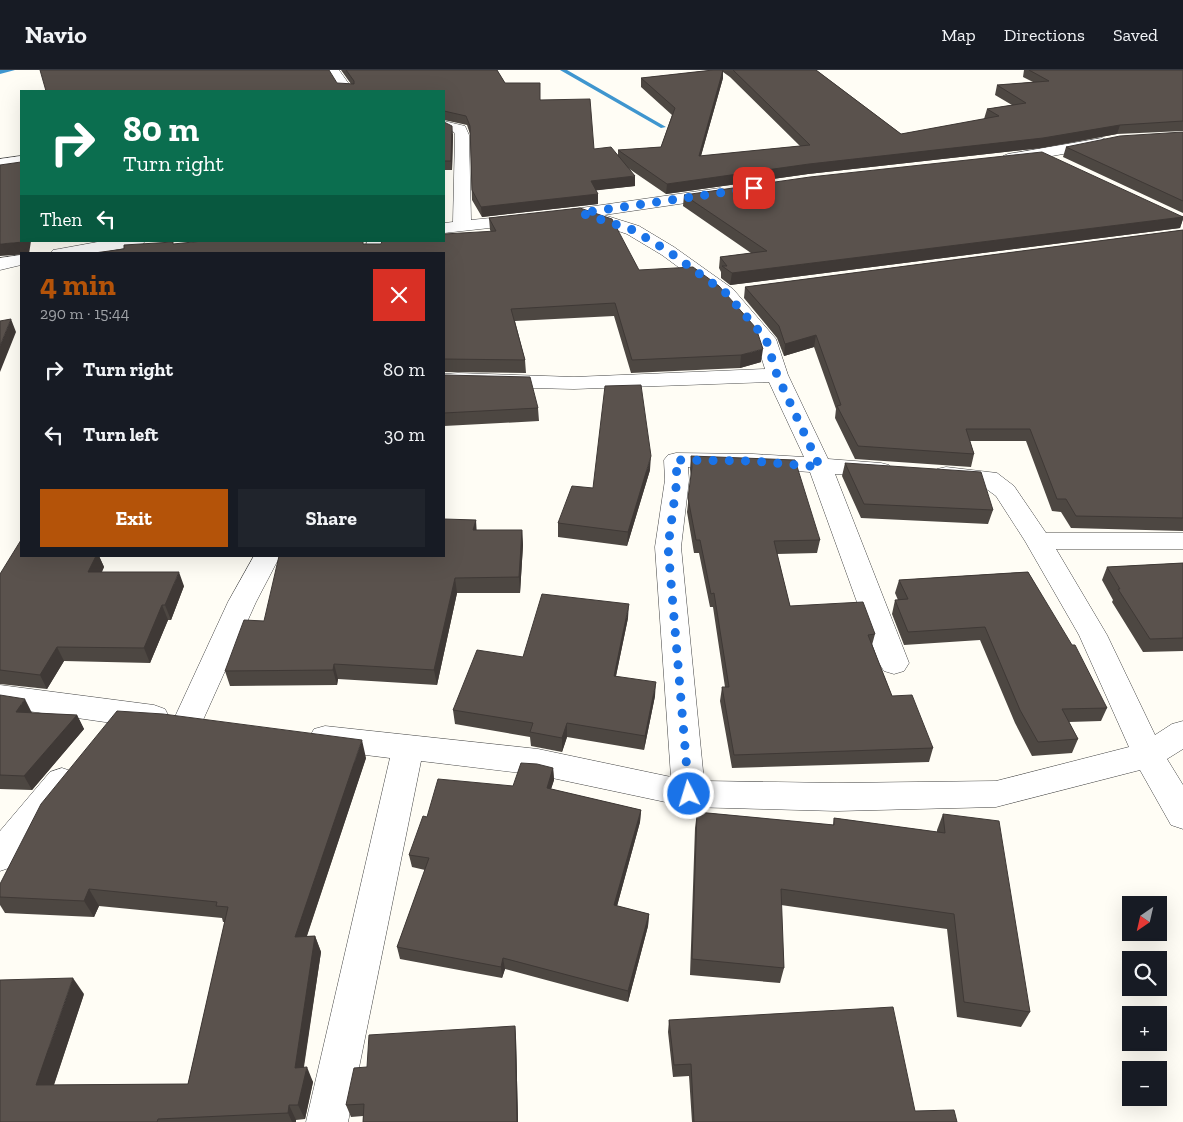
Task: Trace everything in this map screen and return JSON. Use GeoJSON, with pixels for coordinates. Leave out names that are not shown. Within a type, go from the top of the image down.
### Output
{"type":"FeatureCollection","features":[{"type":"Feature","properties":{"kind":"street"},"geometry":{"type":"LineString","coordinates":[[334,70],[346,90]]}},
{"type":"Feature","properties":{"kind":"street"},"geometry":{"type":"LineString","coordinates":[[445,125],[460,129],[462,135],[462,226]]}},
{"type":"Feature","properties":{"kind":"street"},"geometry":{"type":"LineString","coordinates":[[992,161],[1042,155],[1117,140]]}},
{"type":"Feature","properties":{"kind":"street"},"geometry":{"type":"LineString","coordinates":[[1042,155],[1068,167]]}},
{"type":"Feature","properties":{"kind":"street"},"geometry":{"type":"LineString","coordinates":[[0,164],[20,161]]}},
{"type":"Feature","properties":{"kind":"street"},"geometry":{"type":"LineString","coordinates":[[445,228],[581,213],[731,192]]}},
{"type":"Feature","properties":{"kind":"street"},"geometry":{"type":"LineString","coordinates":[[581,213],[633,230],[735,292],[766,339],[777,375],[820,467],[894,663]]}},
{"type":"Feature","properties":{"kind":"street"},"geometry":{"type":"LineString","coordinates":[[71,252],[130,242]]}},
{"type":"Feature","properties":{"kind":"street"},"geometry":{"type":"LineString","coordinates":[[0,264],[20,260]]}},
{"type":"Feature","properties":{"kind":"street"},"geometry":{"type":"LineString","coordinates":[[445,380],[458,378],[574,383],[777,375]]}},
{"type":"Feature","properties":{"kind":"street"},"geometry":{"type":"LineString","coordinates":[[689,794],[668,547],[677,480],[676,460],[753,461],[988,478],[1005,491],[1038,541],[1093,635],[1148,755],[1183,815]]}},
{"type":"Feature","properties":{"kind":"street"},"geometry":{"type":"LineString","coordinates":[[1038,541],[1183,541]]}},
{"type":"Feature","properties":{"kind":"street"},"geometry":{"type":"LineString","coordinates":[[0,696],[99,735],[202,723],[242,602],[265,557]]}},
{"type":"Feature","properties":{"kind":"street"},"geometry":{"type":"LineString","coordinates":[[293,734],[408,749],[538,762],[689,794],[837,797],[996,794],[1148,755],[1183,733]]}},
{"type":"Feature","properties":{"kind":"street"},"geometry":{"type":"LineString","coordinates":[[0,856],[99,735]]}},
{"type":"Feature","properties":{"kind":"street"},"geometry":{"type":"LineString","coordinates":[[327,1122],[408,749]]}},
{"type":"Feature","properties":{"kind":"building"},"geometry":{"type":"Polygon","coordinates":[[[40,70],[329,70],[337,83],[354,84],[346,70],[497,70],[505,83],[540,83],[540,100],[590,99],[594,149],[611,147],[635,176],[591,181],[598,194],[481,207],[472,190],[470,126],[466,116],[445,111],[445,90],[46,90],[40,70]]]}},
{"type":"Feature","properties":{"kind":"building"},"geometry":{"type":"Polygon","coordinates":[[[723,70],[699,156],[810,145],[733,70],[816,70],[901,134],[999,116],[987,109],[1026,103],[997,85],[1049,81],[1029,70],[1183,70],[1183,121],[1120,125],[1043,138],[809,164],[667,184],[618,150],[661,147],[675,108],[641,78],[723,70]]]}},
{"type":"Feature","properties":{"kind":"building"},"geometry":{"type":"Polygon","coordinates":[[[445,122],[452,126],[451,161],[445,161],[445,122]]]}},
{"type":"Feature","properties":{"kind":"building"},"geometry":{"type":"Polygon","coordinates":[[[1183,132],[1183,201],[1066,147],[1120,136],[1183,132]]]}},
{"type":"Feature","properties":{"kind":"building"},"geometry":{"type":"Polygon","coordinates":[[[1042,152],[1183,217],[732,273],[722,266],[727,266],[720,257],[767,251],[684,195],[810,177],[1042,152]]]}},
{"type":"Feature","properties":{"kind":"building"},"geometry":{"type":"Polygon","coordinates":[[[20,162],[20,242],[24,242],[0,244],[0,165],[20,162]]]}},
{"type":"Feature","properties":{"kind":"building"},"geometry":{"type":"Polygon","coordinates":[[[580,208],[612,219],[639,270],[693,267],[719,286],[756,328],[763,349],[741,355],[632,360],[615,303],[511,309],[525,360],[445,359],[445,252],[102,252],[124,249],[124,245],[173,242],[173,244],[193,242],[363,242],[363,244],[381,244],[382,242],[445,242],[445,234],[496,231],[489,218],[580,208]]]}},
{"type":"Feature","properties":{"kind":"building"},"geometry":{"type":"Polygon","coordinates":[[[1183,230],[1183,518],[1076,516],[1066,499],[1057,499],[1030,429],[966,429],[974,454],[858,446],[837,406],[841,405],[816,335],[785,344],[779,326],[745,287],[1183,230]]]}},
{"type":"Feature","properties":{"kind":"building"},"geometry":{"type":"Polygon","coordinates":[[[11,319],[0,346],[0,321],[11,319]]]}},
{"type":"Feature","properties":{"kind":"building"},"geometry":{"type":"Polygon","coordinates":[[[445,375],[530,377],[538,408],[445,413],[445,375]]]}},
{"type":"Feature","properties":{"kind":"building"},"geometry":{"type":"Polygon","coordinates":[[[641,385],[651,456],[628,532],[558,523],[572,486],[593,488],[605,386],[641,385]]]}},
{"type":"Feature","properties":{"kind":"building"},"geometry":{"type":"Polygon","coordinates":[[[691,456],[795,460],[820,540],[774,541],[790,606],[863,602],[875,634],[868,635],[892,696],[912,695],[933,748],[734,755],[722,687],[729,687],[714,593],[711,594],[700,540],[696,540],[688,498],[692,467],[691,456]]]}},
{"type":"Feature","properties":{"kind":"building"},"geometry":{"type":"Polygon","coordinates":[[[845,463],[981,472],[993,510],[864,504],[845,463]]]}},
{"type":"Feature","properties":{"kind":"building"},"geometry":{"type":"Polygon","coordinates":[[[445,519],[476,520],[473,530],[522,530],[519,577],[455,578],[434,670],[334,664],[333,670],[225,671],[244,620],[264,621],[279,557],[445,557],[445,519]]]}},
{"type":"Feature","properties":{"kind":"building"},"geometry":{"type":"Polygon","coordinates":[[[20,542],[20,557],[96,557],[88,572],[179,572],[165,605],[162,605],[144,648],[57,647],[40,675],[0,670],[0,574],[20,542]]]}},
{"type":"Feature","properties":{"kind":"building"},"geometry":{"type":"Polygon","coordinates":[[[1183,563],[1183,638],[1150,639],[1118,589],[1120,589],[1107,567],[1183,563]]]}},
{"type":"Feature","properties":{"kind":"building"},"geometry":{"type":"Polygon","coordinates":[[[1028,572],[1072,645],[1075,645],[1107,708],[1062,709],[1078,739],[1038,742],[1020,710],[985,627],[908,632],[895,600],[908,599],[899,580],[1028,572]]]}},
{"type":"Feature","properties":{"kind":"building"},"geometry":{"type":"Polygon","coordinates":[[[542,594],[629,604],[614,676],[656,682],[645,736],[567,723],[562,738],[530,732],[533,723],[453,710],[477,650],[523,657],[542,594]]]}},
{"type":"Feature","properties":{"kind":"building"},"geometry":{"type":"Polygon","coordinates":[[[0,695],[25,699],[16,712],[77,715],[24,776],[0,775],[0,695]]]}},
{"type":"Feature","properties":{"kind":"building"},"geometry":{"type":"Polygon","coordinates":[[[117,711],[163,714],[362,740],[295,937],[315,936],[295,1068],[307,1067],[298,1105],[289,1105],[288,1113],[158,1119],[157,1122],[0,1122],[0,980],[73,978],[36,1085],[188,1084],[228,907],[216,906],[217,902],[89,889],[84,901],[0,897],[0,884],[41,804],[117,711]]]}},
{"type":"Feature","properties":{"kind":"building"},"geometry":{"type":"Polygon","coordinates":[[[521,763],[553,768],[547,788],[641,810],[614,905],[649,914],[628,991],[503,958],[501,967],[397,947],[429,858],[409,855],[423,816],[427,817],[438,779],[513,786],[521,763]]]}},
{"type":"Feature","properties":{"kind":"building"},"geometry":{"type":"Polygon","coordinates":[[[697,812],[834,825],[834,818],[945,833],[943,814],[999,821],[1030,1012],[964,1002],[954,914],[781,889],[784,968],[692,959],[697,812]]]}},
{"type":"Feature","properties":{"kind":"building"},"geometry":{"type":"Polygon","coordinates":[[[893,1007],[915,1111],[954,1110],[957,1122],[694,1122],[691,1064],[674,1065],[669,1020],[893,1007]]]}},
{"type":"Feature","properties":{"kind":"building"},"geometry":{"type":"Polygon","coordinates":[[[515,1026],[517,1122],[363,1122],[364,1104],[346,1105],[354,1068],[367,1067],[369,1035],[515,1026]]]}},
{"type":"Feature","properties":{"kind":"waterway"},"geometry":{"type":"LineString","coordinates":[[0,72],[12,70]]}},
{"type":"Feature","properties":{"kind":"waterway"},"geometry":{"type":"LineString","coordinates":[[563,70],[663,127]]}},
{"type":"Feature","properties":{"kind":"route"},"geometry":{"type":"LineString","coordinates":[[689,794],[668,547],[677,480],[676,460],[753,461],[820,467],[794,407],[777,375],[766,339],[726,293],[668,251],[633,230],[581,213],[754,188]]}}]}
